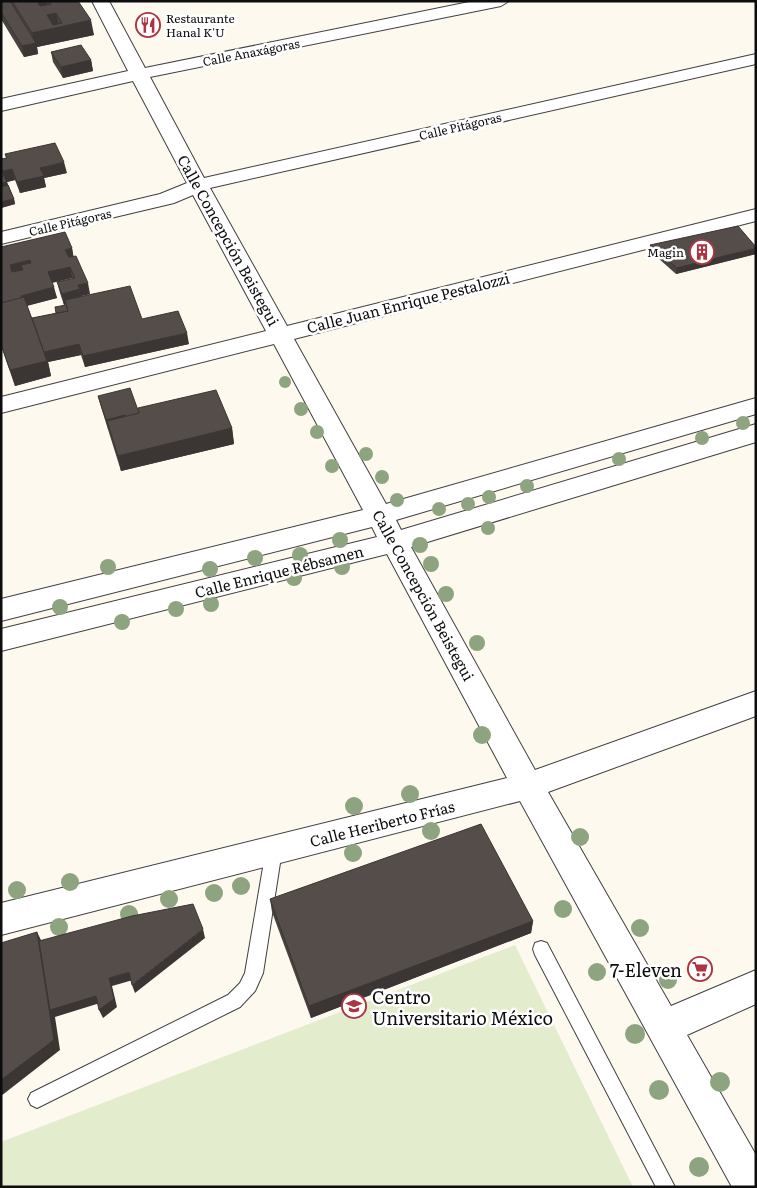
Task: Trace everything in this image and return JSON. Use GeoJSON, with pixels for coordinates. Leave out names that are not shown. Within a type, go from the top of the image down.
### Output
{"type":"FeatureCollection","features":[{"type":"Feature","properties":{"kind":"street","name":"Calle Concepción Beistegui"},"geometry":{"type":"LineString","coordinates":[[100,1],[202,192],[396,542],[528,786],[753,1187]]}},
{"type":"Feature","properties":{"kind":"street","name":"Calle Anaxágoras"},"geometry":{"type":"LineString","coordinates":[[1,106],[140,74],[501,1]]}},
{"type":"Feature","properties":{"kind":"street","name":"Calle Pitágoras"},"geometry":{"type":"LineString","coordinates":[[1,238],[559,111],[756,59]]}},
{"type":"Feature","properties":{"kind":"street","name":"Calle Pitágoras"},"geometry":{"type":"LineString","coordinates":[[559,111],[756,75]]}},
{"type":"Feature","properties":{"kind":"street","name":"Calle Juan Enrique Pestalozzi"},"geometry":{"type":"LineString","coordinates":[[1,404],[756,215]]}},
{"type":"Feature","properties":{"kind":"street","name":"Calle Enrique Rébsamen"},"geometry":{"type":"LineString","coordinates":[[8,608],[381,515],[756,406]]}},
{"type":"Feature","properties":{"kind":"street","name":"Calle Enrique Rébsamen"},"geometry":{"type":"LineString","coordinates":[[11,637],[396,542],[756,433]]}},
{"type":"Feature","properties":{"kind":"street"},"geometry":{"type":"LineString","coordinates":[[235,552],[245,580]]}},
{"type":"Feature","properties":{"kind":"street"},"geometry":{"type":"LineString","coordinates":[[8,608],[11,637]]}},
{"type":"Feature","properties":{"kind":"street","name":"Calle Heriberto Frías"},"geometry":{"type":"LineString","coordinates":[[1,919],[528,786],[756,703]]}},
{"type":"Feature","properties":{"kind":"street"},"geometry":{"type":"LineString","coordinates":[[664,1027],[756,987]]}},
{"type":"Feature","properties":{"kind":"lane"},"geometry":{"type":"LineString","coordinates":[[37,1099],[234,1001],[243,994],[250,984],[254,973],[266,889],[274,850]]}},
{"type":"Feature","properties":{"kind":"lane"},"geometry":{"type":"LineString","coordinates":[[541,949],[666,1187]]}},
{"type":"Feature","properties":{"kind":"green space"},"geometry":{"type":"Polygon","coordinates":[[[515,945],[633,1187],[1,1187],[1,1142],[515,945]]]}},
{"type":"Feature","properties":{"kind":"building"},"geometry":{"type":"Polygon","coordinates":[[[1,1],[10,1],[36,43],[22,46],[1,12],[1,1]]]}},
{"type":"Feature","properties":{"kind":"building"},"geometry":{"type":"Polygon","coordinates":[[[12,1],[37,1],[40,6],[51,4],[49,1],[78,1],[91,20],[32,33],[12,1]],[[56,13],[47,15],[53,25],[62,23],[56,13]]]}},
{"type":"Feature","properties":{"kind":"building"},"geometry":{"type":"Polygon","coordinates":[[[81,45],[91,60],[61,67],[51,52],[81,45]]]}},
{"type":"Feature","properties":{"kind":"building"},"geometry":{"type":"Polygon","coordinates":[[[55,143],[64,162],[40,168],[44,176],[17,182],[12,169],[3,171],[1,168],[1,159],[7,158],[5,154],[55,143]]]}},
{"type":"Feature","properties":{"kind":"building"},"geometry":{"type":"Polygon","coordinates":[[[2,172],[7,182],[1,183],[2,172]]]}},
{"type":"Feature","properties":{"kind":"building"},"geometry":{"type":"Polygon","coordinates":[[[8,185],[14,199],[1,202],[1,187],[8,185]]]}},
{"type":"Feature","properties":{"kind":"building","name":"Magin"},"geometry":{"type":"Polygon","coordinates":[[[738,226],[756,248],[677,268],[650,245],[738,226]]]}},
{"type":"Feature","properties":{"kind":"building"},"geometry":{"type":"Polygon","coordinates":[[[65,232],[72,248],[65,250],[69,257],[76,256],[88,283],[78,285],[80,289],[62,294],[57,282],[75,278],[70,267],[48,272],[54,287],[1,303],[1,247],[65,232]],[[30,260],[10,265],[12,272],[23,270],[21,265],[31,263],[30,260]]]}},
{"type":"Feature","properties":{"kind":"building"},"geometry":{"type":"Polygon","coordinates":[[[130,286],[142,319],[178,311],[187,333],[83,356],[79,344],[44,352],[32,318],[68,311],[65,300],[130,286]]]}},
{"type":"Feature","properties":{"kind":"building"},"geometry":{"type":"Polygon","coordinates":[[[24,297],[47,361],[10,370],[1,344],[1,303],[24,297]]]}},
{"type":"Feature","properties":{"kind":"building"},"geometry":{"type":"Polygon","coordinates":[[[66,305],[68,311],[56,313],[55,307],[66,305]]]}},
{"type":"Feature","properties":{"kind":"building"},"geometry":{"type":"Polygon","coordinates":[[[130,388],[139,413],[106,420],[98,396],[130,388]]]}},
{"type":"Feature","properties":{"kind":"building"},"geometry":{"type":"Polygon","coordinates":[[[216,390],[232,428],[118,456],[107,421],[139,413],[138,408],[216,390]]]}},
{"type":"Feature","properties":{"kind":"building"},"geometry":{"type":"Polygon","coordinates":[[[481,824],[533,921],[309,1006],[270,899],[481,824]]]}},
{"type":"Feature","properties":{"kind":"building"},"geometry":{"type":"Polygon","coordinates":[[[193,904],[203,929],[132,985],[129,972],[109,978],[114,999],[99,1010],[96,996],[50,1010],[39,941],[132,916],[193,904]]]}},
{"type":"Feature","properties":{"kind":"building"},"geometry":{"type":"Polygon","coordinates":[[[37,932],[54,1040],[1,1080],[1,943],[37,932]]]}},
{"type":"Feature","properties":{"kind":"place","name":"Restaurante Hanal K'U"},"geometry":{"type":"Point","coordinates":[148,25]}},
{"type":"Feature","properties":{"kind":"place","name":"Magin"},"geometry":{"type":"Point","coordinates":[702,252]}},
{"type":"Feature","properties":{"kind":"place","name":"7-Eleven"},"geometry":{"type":"Point","coordinates":[700,969]}},
{"type":"Feature","properties":{"kind":"place","name":"Centro Universitario México"},"geometry":{"type":"Point","coordinates":[354,1006]}}]}
